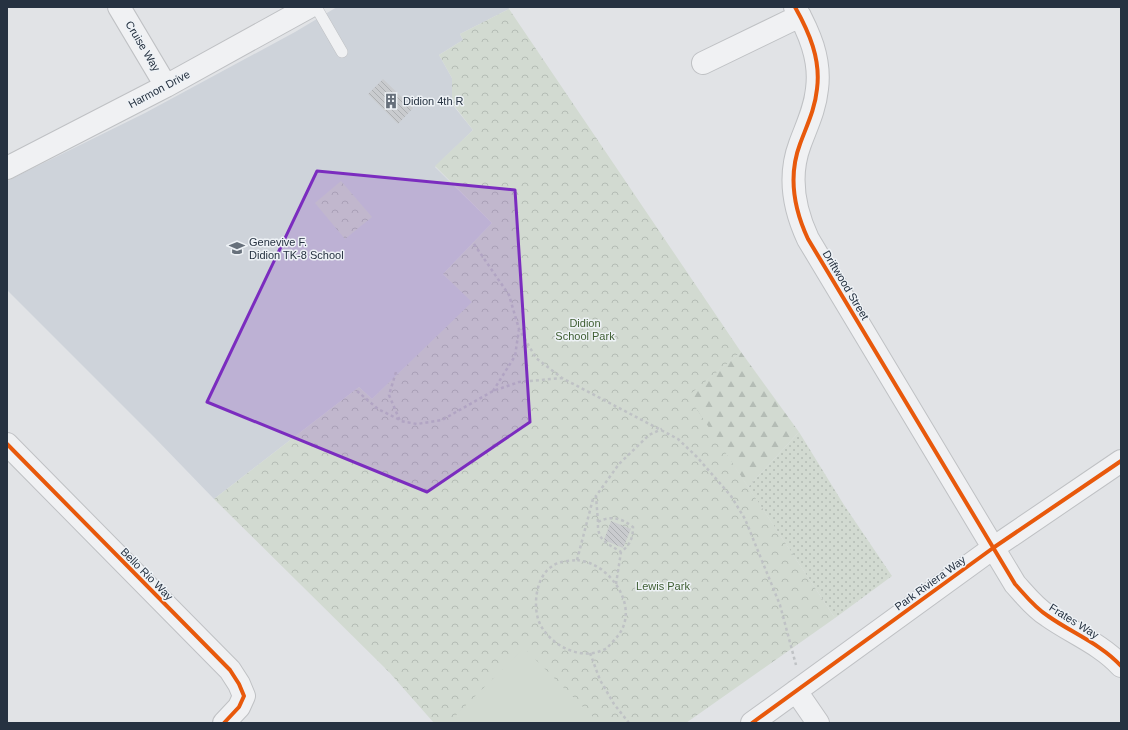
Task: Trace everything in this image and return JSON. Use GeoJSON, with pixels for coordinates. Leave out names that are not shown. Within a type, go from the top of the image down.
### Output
{"type":"FeatureCollection","features":[{"type":"Feature","properties":{"kind":"street","name":"Cruise Way"},"geometry":{"type":"LineString","coordinates":[[119,7],[166,86]]}},
{"type":"Feature","properties":{"kind":"street","name":"Harmon Drive"},"geometry":{"type":"LineString","coordinates":[[7,168],[166,86],[309,7]]}},
{"type":"Feature","properties":{"kind":"street","name":"Driftwood Street"},"geometry":{"type":"LineString","coordinates":[[703,63],[798,11],[813,46],[818,70],[818,88],[813,113],[799,145],[794,164],[793,191],[800,222],[808,239],[993,548]]}},
{"type":"Feature","properties":{"kind":"street","name":"Bello Rio Way"},"geometry":{"type":"LineString","coordinates":[[7,444],[230,670],[240,684],[244,696],[239,707],[224,723]]}},
{"type":"Feature","properties":{"kind":"street","name":"Park Riviera Way"},"geometry":{"type":"LineString","coordinates":[[752,723],[993,548],[1121,461]]}},
{"type":"Feature","properties":{"kind":"street","name":"Frates Way"},"geometry":{"type":"LineString","coordinates":[[993,548],[1015,584],[1030,601],[1047,616],[1100,648],[1121,666]]}},
{"type":"Feature","properties":{"kind":"street"},"geometry":{"type":"LineString","coordinates":[[799,689],[818,723]]}},
{"type":"Feature","properties":{"kind":"lane"},"geometry":{"type":"LineString","coordinates":[[316,7],[342,52]]}},
{"type":"Feature","properties":{"kind":"path"},"geometry":{"type":"LineString","coordinates":[[474,244],[509,295],[519,329],[536,358],[562,378],[678,439],[697,457],[731,496],[744,519],[780,605],[799,689]]}},
{"type":"Feature","properties":{"kind":"path"},"geometry":{"type":"LineString","coordinates":[[493,392],[516,356],[519,329]]}},
{"type":"Feature","properties":{"kind":"path"},"geometry":{"type":"LineString","coordinates":[[396,372],[389,395],[400,420]]}},
{"type":"Feature","properties":{"kind":"path"},"geometry":{"type":"LineString","coordinates":[[357,391],[378,409],[400,420],[417,424],[442,420],[493,392],[519,382],[562,378]]}},
{"type":"Feature","properties":{"kind":"path"},"geometry":{"type":"LineString","coordinates":[[578,560],[593,499],[619,464],[649,435],[662,430]]}},
{"type":"Feature","properties":{"kind":"path"},"geometry":{"type":"LineString","coordinates":[[596,496],[598,529],[600,537],[621,552]]}},
{"type":"Feature","properties":{"kind":"path"},"geometry":{"type":"LineString","coordinates":[[598,522],[605,518],[613,517],[633,527],[633,535],[628,547],[621,552],[616,584]]}},
{"type":"Feature","properties":{"kind":"path"},"geometry":{"type":"LineString","coordinates":[[578,560],[591,563],[596,566],[616,584],[621,591],[627,608],[625,621],[620,633],[607,648],[590,653],[573,652],[565,649],[552,639],[541,625],[536,608],[539,586],[550,567],[557,564],[578,560]]}},
{"type":"Feature","properties":{"kind":"path"},"geometry":{"type":"LineString","coordinates":[[590,653],[600,680],[614,704],[629,723]]}},
{"type":"Feature","properties":{"kind":"highlighted area"},"geometry":{"type":"Polygon","coordinates":[[[317,171],[515,190],[530,422],[427,492],[207,402],[317,171]]]}},
{"type":"Feature","properties":{"kind":"shaded area","name":"Genevive F. Didion TK-8 School"},"geometry":{"type":"Polygon","coordinates":[[[337,7],[508,7],[509,9],[460,34],[463,40],[439,55],[452,78],[452,104],[473,130],[435,167],[492,223],[443,274],[473,302],[372,399],[359,387],[214,499],[7,290],[7,181],[145,113],[295,32],[337,7]]]}},
{"type":"Feature","properties":{"kind":"green space","name":"Didion School Park"},"geometry":{"type":"Polygon","coordinates":[[[509,9],[741,352],[688,396],[835,618],[686,723],[434,723],[389,672],[214,499],[359,387],[372,399],[472,302],[443,274],[492,223],[435,166],[473,130],[452,103],[452,78],[439,55],[463,40],[460,34],[509,9]]]}},
{"type":"Feature","properties":{"kind":"green space"},"geometry":{"type":"Polygon","coordinates":[[[341,181],[372,217],[345,239],[315,203],[341,181]]]}},
{"type":"Feature","properties":{"kind":"green space"},"geometry":{"type":"Polygon","coordinates":[[[741,352],[799,432],[748,487],[687,396],[741,352]]]}},
{"type":"Feature","properties":{"kind":"green space"},"geometry":{"type":"Polygon","coordinates":[[[799,432],[844,505],[892,576],[835,618],[748,487],[799,432]]]}},
{"type":"Feature","properties":{"kind":"green space"},"geometry":{"type":"Polygon","coordinates":[[[524,648],[594,718],[589,723],[454,723],[451,720],[524,648]]]}},
{"type":"Feature","properties":{"kind":"building","name":"Didion 4th R"},"geometry":{"type":"Polygon","coordinates":[[[383,79],[413,108],[398,124],[368,94],[383,79]]]}},
{"type":"Feature","properties":{"kind":"building"},"geometry":{"type":"Polygon","coordinates":[[[611,521],[631,529],[623,548],[604,540],[611,521]]]}},
{"type":"Feature","properties":{"kind":"cycle path"},"geometry":{"type":"LineString","coordinates":[[795,7],[813,46],[818,78],[813,110],[796,156],[794,168],[794,192],[796,204],[808,239],[1015,584],[1043,613],[1105,651],[1121,666]]}},
{"type":"Feature","properties":{"kind":"cycle path"},"geometry":{"type":"LineString","coordinates":[[7,444],[230,670],[239,684],[244,696],[239,707],[224,723]]}},
{"type":"Feature","properties":{"kind":"cycle path"},"geometry":{"type":"LineString","coordinates":[[752,723],[993,548],[1121,461]]}},
{"type":"Feature","properties":{"kind":"place","name":"Didion 4th R"},"geometry":{"type":"Point","coordinates":[391,101]}},
{"type":"Feature","properties":{"kind":"place","name":"Genevive F. Didion TK-8 School"},"geometry":{"type":"Point","coordinates":[237,248]}},
{"type":"Feature","properties":{"kind":"park label","name":"Lewis Park"},"geometry":{"type":"Point","coordinates":[663,586]}}]}
